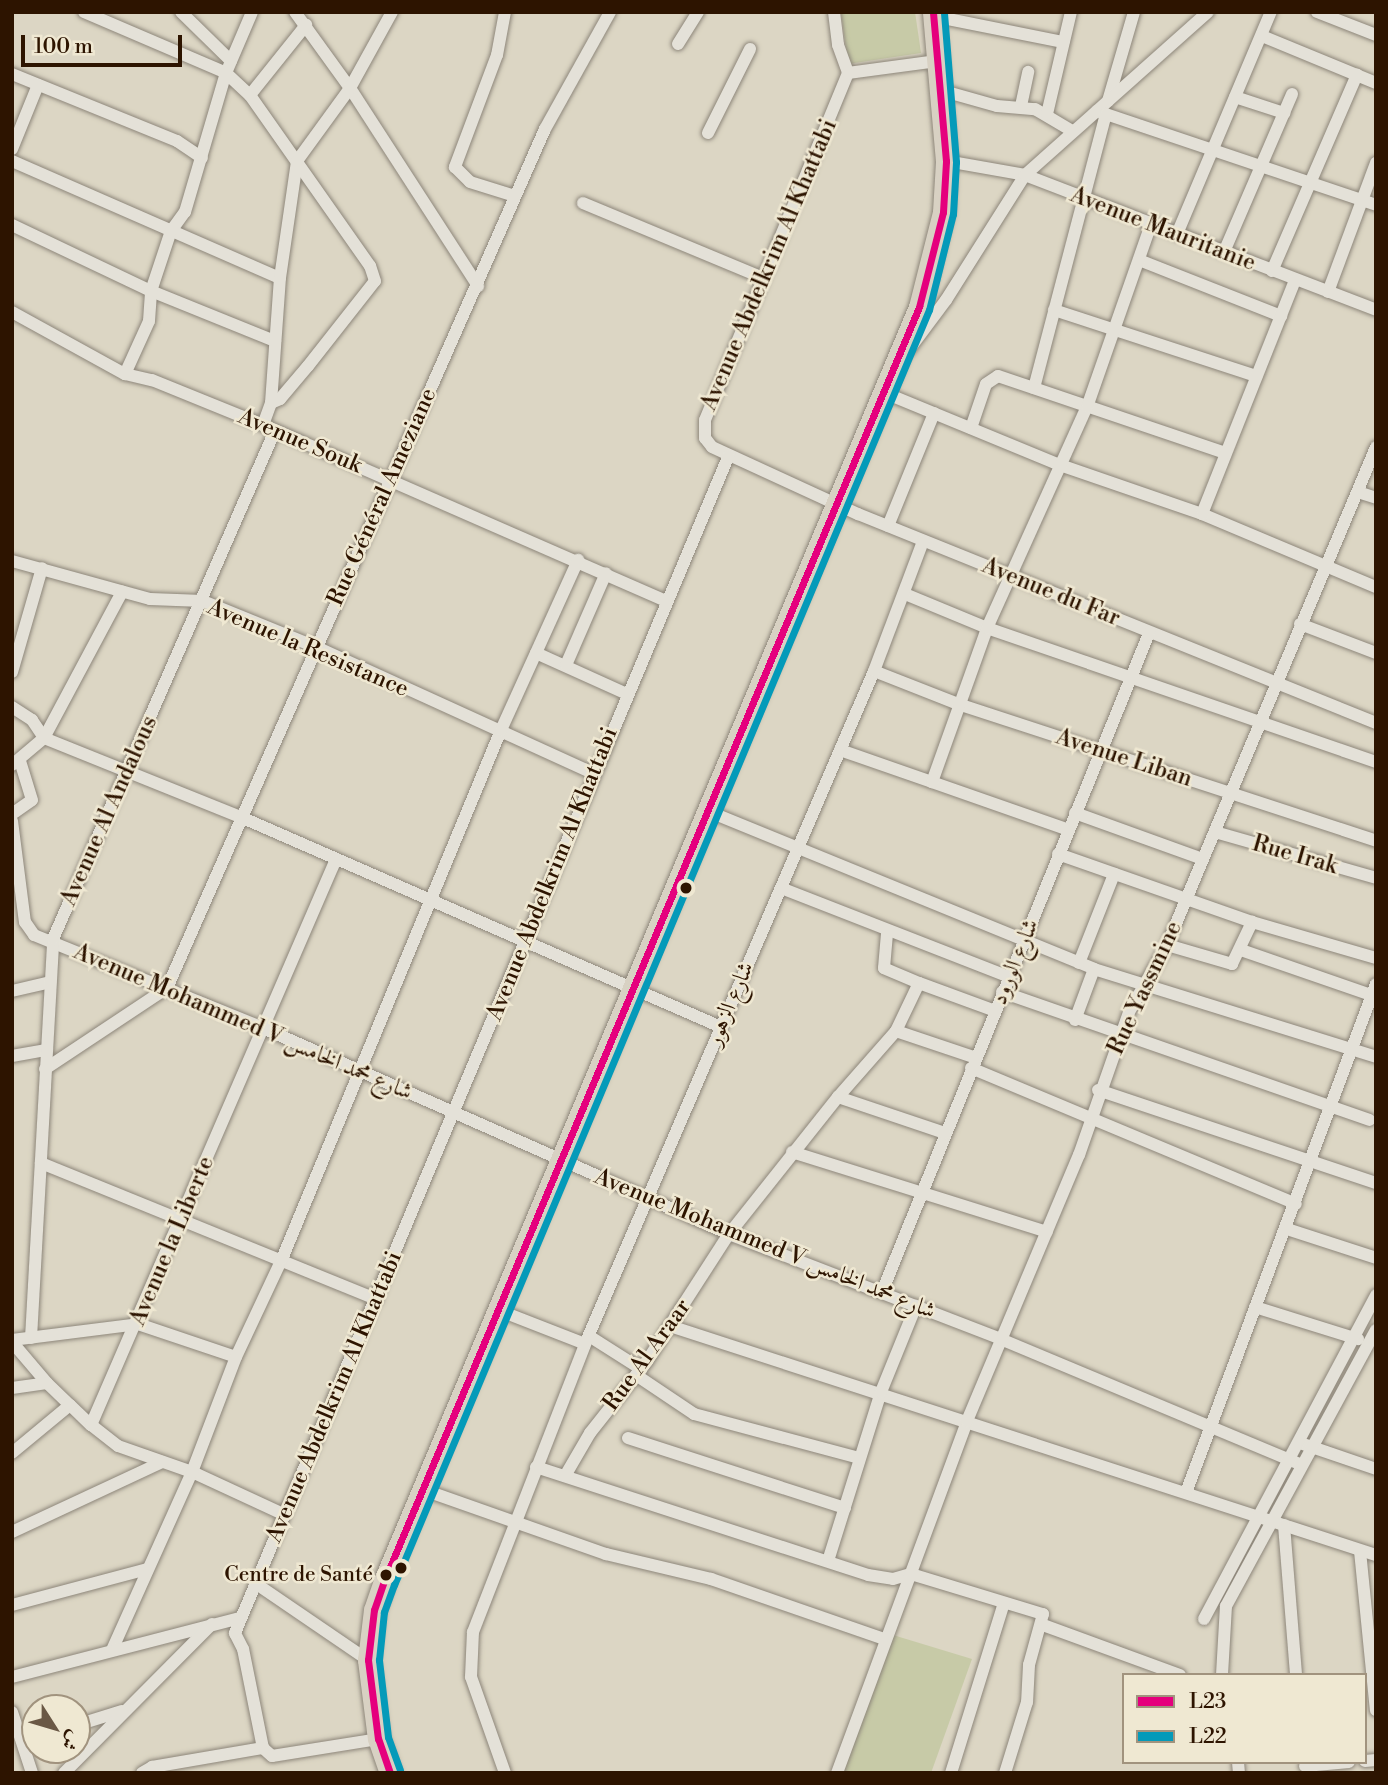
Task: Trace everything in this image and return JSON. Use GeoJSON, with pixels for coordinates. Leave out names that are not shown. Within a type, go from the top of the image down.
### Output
{"type":"FeatureCollection","features":[{"type":"Feature","properties":{"kind":"main road"},"geometry":{"type":"LineString","coordinates":[[382,1759],[368,1660],[377,1601],[839,505],[885,393],[931,269],[943,212],[946,161],[933,14]]}},
{"type":"Feature","properties":{"kind":"street"},"geometry":{"type":"LineString","coordinates":[[84,12],[228,67]]}},
{"type":"Feature","properties":{"kind":"street"},"geometry":{"type":"LineString","coordinates":[[181,12],[250,95],[370,266],[375,281],[308,366],[271,403]]}},
{"type":"Feature","properties":{"kind":"street"},"geometry":{"type":"LineString","coordinates":[[125,374],[149,321],[151,291],[171,231],[185,212],[228,67],[252,12]]}},
{"type":"Feature","properties":{"kind":"street"},"geometry":{"type":"LineString","coordinates":[[295,12],[350,88],[478,286]]}},
{"type":"Feature","properties":{"kind":"street"},"geometry":{"type":"LineString","coordinates":[[263,425],[271,403],[280,278],[297,161],[350,88],[393,12]]}},
{"type":"Feature","properties":{"kind":"street"},"geometry":{"type":"LineString","coordinates":[[505,12],[497,55],[455,167],[470,181],[514,196]]}},
{"type":"Feature","properties":{"kind":"street","name":"Rue Général Ameziane"},"geometry":{"type":"LineString","coordinates":[[167,988],[389,478],[478,286],[514,196],[560,95],[610,12]]}},
{"type":"Feature","properties":{"kind":"street"},"geometry":{"type":"LineString","coordinates":[[678,44],[698,12]]}},
{"type":"Feature","properties":{"kind":"street"},"geometry":{"type":"LineString","coordinates":[[834,12],[838,45],[848,73],[937,61]]}},
{"type":"Feature","properties":{"kind":"street"},"geometry":{"type":"LineString","coordinates":[[1046,114],[1071,12]]}},
{"type":"Feature","properties":{"kind":"street"},"geometry":{"type":"LineString","coordinates":[[1034,388],[1103,109],[1134,12]]}},
{"type":"Feature","properties":{"kind":"street"},"geometry":{"type":"LineString","coordinates":[[893,371],[946,300],[1025,175],[1072,131],[1103,109],[1208,12]]}},
{"type":"Feature","properties":{"kind":"street"},"geometry":{"type":"LineString","coordinates":[[1177,234],[1271,12]]}},
{"type":"Feature","properties":{"kind":"street"},"geometry":{"type":"LineString","coordinates":[[1317,12],[1376,35]]}},
{"type":"Feature","properties":{"kind":"street"},"geometry":{"type":"LineString","coordinates":[[933,14],[1063,42]]}},
{"type":"Feature","properties":{"kind":"street"},"geometry":{"type":"LineString","coordinates":[[250,95],[306,25]]}},
{"type":"Feature","properties":{"kind":"street"},"geometry":{"type":"LineString","coordinates":[[1262,36],[1376,83]]}},
{"type":"Feature","properties":{"kind":"street"},"geometry":{"type":"LineString","coordinates":[[708,132],[750,49]]}},
{"type":"Feature","properties":{"kind":"street"},"geometry":{"type":"LineString","coordinates":[[1021,106],[1028,72]]}},
{"type":"Feature","properties":{"kind":"street","name":"Avenue Abdelkrim Al Khattabi"},"geometry":{"type":"LineString","coordinates":[[263,1748],[243,1649],[235,1633],[240,1618],[456,1115],[522,942],[729,455],[705,438],[705,419],[848,73]]}},
{"type":"Feature","properties":{"kind":"street"},"geometry":{"type":"LineString","coordinates":[[12,74],[177,141],[202,158]]}},
{"type":"Feature","properties":{"kind":"street"},"geometry":{"type":"LineString","coordinates":[[1272,271],[1357,75]]}},
{"type":"Feature","properties":{"kind":"street"},"geometry":{"type":"LineString","coordinates":[[12,149],[38,85]]}},
{"type":"Feature","properties":{"kind":"street"},"geometry":{"type":"LineString","coordinates":[[940,90],[997,106],[1021,106],[1046,114],[1072,131]]}},
{"type":"Feature","properties":{"kind":"street"},"geometry":{"type":"LineString","coordinates":[[1224,252],[1292,94]]}},
{"type":"Feature","properties":{"kind":"street"},"geometry":{"type":"LineString","coordinates":[[1235,97],[1284,113]]}},
{"type":"Feature","properties":{"kind":"street"},"geometry":{"type":"LineString","coordinates":[[1103,109],[1210,151],[1376,205]]}},
{"type":"Feature","properties":{"kind":"street"},"geometry":{"type":"LineString","coordinates":[[12,161],[280,278]]}},
{"type":"Feature","properties":{"kind":"street","name":"Avenue Mauritanie"},"geometry":{"type":"LineString","coordinates":[[946,161],[1025,175],[1376,310]]}},
{"type":"Feature","properties":{"kind":"street"},"geometry":{"type":"LineString","coordinates":[[1328,292],[1376,163]]}},
{"type":"Feature","properties":{"kind":"street"},"geometry":{"type":"LineString","coordinates":[[583,203],[762,278]]}},
{"type":"Feature","properties":{"kind":"street"},"geometry":{"type":"LineString","coordinates":[[12,225],[151,291],[275,341]]}},
{"type":"Feature","properties":{"kind":"street"},"geometry":{"type":"LineString","coordinates":[[932,782],[958,704],[1009,574],[1087,407],[1151,225]]}},
{"type":"Feature","properties":{"kind":"street"},"geometry":{"type":"LineString","coordinates":[[1139,260],[1281,316]]}},
{"type":"Feature","properties":{"kind":"street"},"geometry":{"type":"LineString","coordinates":[[1202,514],[1296,280]]}},
{"type":"Feature","properties":{"kind":"street"},"geometry":{"type":"LineString","coordinates":[[1054,310],[1256,376]]}},
{"type":"Feature","properties":{"kind":"street","name":"Avenue Souk"},"geometry":{"type":"LineString","coordinates":[[12,312],[125,374],[152,380],[263,425],[274,432],[389,478],[578,560],[666,601]]}},
{"type":"Feature","properties":{"kind":"street"},"geometry":{"type":"LineString","coordinates":[[971,428],[991,377],[1034,388],[1225,453]]}},
{"type":"Feature","properties":{"kind":"street"},"geometry":{"type":"LineString","coordinates":[[885,393],[1060,465],[1202,514],[1376,587]]}},
{"type":"Feature","properties":{"kind":"street"},"geometry":{"type":"LineString","coordinates":[[888,526],[934,413]]}},
{"type":"Feature","properties":{"kind":"street","name":"Avenue Al Andalous"},"geometry":{"type":"LineString","coordinates":[[31,1338],[48,983],[53,939],[125,770],[203,601],[274,432]]}},
{"type":"Feature","properties":{"kind":"street","name":"Rue Yassmine"},"geometry":{"type":"LineString","coordinates":[[837,1773],[884,1639],[911,1574],[967,1421],[1079,1155],[1098,1090],[1129,1012],[1167,945],[1376,447]]}},
{"type":"Feature","properties":{"kind":"street","name":"Avenue du Far"},"geometry":{"type":"LineString","coordinates":[[729,455],[923,541],[1376,723]]}},
{"type":"Feature","properties":{"kind":"street"},"geometry":{"type":"LineString","coordinates":[[1358,492],[1376,498]]}},
{"type":"Feature","properties":{"kind":"street","name":"شارع الزهور"},"geometry":{"type":"LineString","coordinates":[[505,1773],[481,1716],[471,1677],[473,1632],[514,1520],[587,1340],[874,671],[923,541]]}},
{"type":"Feature","properties":{"kind":"street"},"geometry":{"type":"LineString","coordinates":[[112,1650],[192,1472],[236,1357],[282,1259],[357,1071],[501,730],[578,560]]}},
{"type":"Feature","properties":{"kind":"street","name":"Avenue la Resistance"},"geometry":{"type":"LineString","coordinates":[[12,561],[164,601],[203,601],[316,647],[593,774]]}},
{"type":"Feature","properties":{"kind":"street"},"geometry":{"type":"LineString","coordinates":[[12,672],[42,568]]}},
{"type":"Feature","properties":{"kind":"street"},"geometry":{"type":"LineString","coordinates":[[566,666],[606,573]]}},
{"type":"Feature","properties":{"kind":"street"},"geometry":{"type":"LineString","coordinates":[[12,814],[32,800],[16,763],[44,738],[122,592]]}},
{"type":"Feature","properties":{"kind":"street"},"geometry":{"type":"LineString","coordinates":[[905,594],[987,628],[1131,675],[1376,762]]}},
{"type":"Feature","properties":{"kind":"street"},"geometry":{"type":"LineString","coordinates":[[1300,624],[1376,653]]}},
{"type":"Feature","properties":{"kind":"street","name":"شارع الورود"},"geometry":{"type":"LineString","coordinates":[[883,1292],[1149,633]]}},
{"type":"Feature","properties":{"kind":"street"},"geometry":{"type":"LineString","coordinates":[[536,653],[627,694]]}},
{"type":"Feature","properties":{"kind":"street","name":"Avenue Liban"},"geometry":{"type":"LineString","coordinates":[[874,671],[958,704],[1376,841]]}},
{"type":"Feature","properties":{"kind":"street"},"geometry":{"type":"LineString","coordinates":[[12,707],[32,720],[44,738],[243,818],[634,992],[721,1027]]}},
{"type":"Feature","properties":{"kind":"street"},"geometry":{"type":"LineString","coordinates":[[840,750],[1069,830]]}},
{"type":"Feature","properties":{"kind":"street"},"geometry":{"type":"LineString","coordinates":[[710,812],[1079,963],[1145,987],[1376,1057]]}},
{"type":"Feature","properties":{"kind":"street"},"geometry":{"type":"LineString","coordinates":[[1075,813],[1203,859]]}},
{"type":"Feature","properties":{"kind":"street"},"geometry":{"type":"LineString","coordinates":[[12,821],[15,870]]}},
{"type":"Feature","properties":{"kind":"street","name":"Rue Irak"},"geometry":{"type":"LineString","coordinates":[[1215,832],[1376,878]]}},
{"type":"Feature","properties":{"kind":"street"},"geometry":{"type":"LineString","coordinates":[[1058,854],[1252,922],[1376,958]]}},
{"type":"Feature","properties":{"kind":"street","name":"Avenue la Liberte"},"geometry":{"type":"LineString","coordinates":[[91,1425],[138,1324],[262,1028],[337,859]]}},
{"type":"Feature","properties":{"kind":"street","name":"Avenue Mohammed V شارع محمد الخامس"},"geometry":{"type":"LineString","coordinates":[[15,870],[27,927],[34,935],[53,939],[262,1028],[729,1234],[1003,1340],[1208,1428],[1300,1464]]}},
{"type":"Feature","properties":{"kind":"street"},"geometry":{"type":"LineString","coordinates":[[1079,963],[1114,874]]}},
{"type":"Feature","properties":{"kind":"street"},"geometry":{"type":"LineString","coordinates":[[781,888],[1009,977]]}},
{"type":"Feature","properties":{"kind":"street"},"geometry":{"type":"LineString","coordinates":[[1167,945],[1227,965],[1241,950],[1252,922]]}},
{"type":"Feature","properties":{"kind":"street"},"geometry":{"type":"LineString","coordinates":[[887,931],[884,968],[995,1011]]}},
{"type":"Feature","properties":{"kind":"street"},"geometry":{"type":"LineString","coordinates":[[1187,1490],[1208,1428],[1312,1161],[1373,990],[1241,950]]}},
{"type":"Feature","properties":{"kind":"street"},"geometry":{"type":"LineString","coordinates":[[1075,1020],[1094,968]]}},
{"type":"Feature","properties":{"kind":"street"},"geometry":{"type":"LineString","coordinates":[[12,991],[48,983]]}},
{"type":"Feature","properties":{"kind":"street","name":"Rue Al Araar"},"geometry":{"type":"LineString","coordinates":[[565,1476],[590,1433],[638,1372],[729,1234],[792,1152],[896,1031],[919,983]]}},
{"type":"Feature","properties":{"kind":"street"},"geometry":{"type":"LineString","coordinates":[[45,1069],[167,988]]}},
{"type":"Feature","properties":{"kind":"street"},"geometry":{"type":"LineString","coordinates":[[1002,992],[1120,1037],[1332,1105],[1369,1120]]}},
{"type":"Feature","properties":{"kind":"street"},"geometry":{"type":"LineString","coordinates":[[896,1031],[974,1063],[1089,1117],[1296,1204]]}},
{"type":"Feature","properties":{"kind":"street"},"geometry":{"type":"LineString","coordinates":[[12,1056],[46,1050]]}},
{"type":"Feature","properties":{"kind":"street"},"geometry":{"type":"LineString","coordinates":[[1098,1090],[1376,1183]]}},
{"type":"Feature","properties":{"kind":"street"},"geometry":{"type":"LineString","coordinates":[[838,1097],[945,1133]]}},
{"type":"Feature","properties":{"kind":"street"},"geometry":{"type":"LineString","coordinates":[[792,1152],[920,1195],[1047,1232]]}},
{"type":"Feature","properties":{"kind":"street"},"geometry":{"type":"LineString","coordinates":[[41,1163],[282,1259],[335,1286],[376,1299]]}},
{"type":"Feature","properties":{"kind":"street"},"geometry":{"type":"LineString","coordinates":[[1287,1228],[1376,1258]]}},
{"type":"Feature","properties":{"kind":"street"},"geometry":{"type":"LineString","coordinates":[[1222,1673],[1226,1606],[1264,1518],[1286,1457],[1376,1295]]}},
{"type":"Feature","properties":{"kind":"street"},"geometry":{"type":"LineString","coordinates":[[828,1561],[881,1392],[916,1306]]}},
{"type":"Feature","properties":{"kind":"street"},"geometry":{"type":"LineString","coordinates":[[1255,1307],[1353,1338],[1374,1338]]}},
{"type":"Feature","properties":{"kind":"street"},"geometry":{"type":"LineString","coordinates":[[498,1310],[587,1340],[638,1372],[694,1414],[859,1458]]}},
{"type":"Feature","properties":{"kind":"street"},"geometry":{"type":"LineString","coordinates":[[12,1341],[138,1324],[236,1357]]}},
{"type":"Feature","properties":{"kind":"street"},"geometry":{"type":"LineString","coordinates":[[670,1326],[1187,1490],[1376,1555]]}},
{"type":"Feature","properties":{"kind":"street"},"geometry":{"type":"LineString","coordinates":[[1203,1619],[1300,1464],[1374,1338]]}},
{"type":"Feature","properties":{"kind":"street"},"geometry":{"type":"LineString","coordinates":[[12,1341],[47,1383],[91,1425],[118,1446],[192,1472],[283,1514]]}},
{"type":"Feature","properties":{"kind":"street"},"geometry":{"type":"LineString","coordinates":[[12,1388],[47,1383]]}},
{"type":"Feature","properties":{"kind":"street"},"geometry":{"type":"LineString","coordinates":[[12,1453],[70,1405]]}},
{"type":"Feature","properties":{"kind":"street"},"geometry":{"type":"LineString","coordinates":[[628,1438],[845,1508]]}},
{"type":"Feature","properties":{"kind":"street"},"geometry":{"type":"LineString","coordinates":[[1297,1440],[1310,1447],[1375,1464]]}},
{"type":"Feature","properties":{"kind":"street"},"geometry":{"type":"LineString","coordinates":[[12,1532],[162,1462]]}},
{"type":"Feature","properties":{"kind":"street"},"geometry":{"type":"LineString","coordinates":[[536,1467],[883,1578],[911,1574],[1043,1614],[1043,1625],[1029,1665],[1027,1702],[1005,1773]]}},
{"type":"Feature","properties":{"kind":"street"},"geometry":{"type":"LineString","coordinates":[[424,1490],[606,1555],[711,1579],[884,1639]]}},
{"type":"Feature","properties":{"kind":"street"},"geometry":{"type":"LineString","coordinates":[[1284,1525],[1296,1673]]}},
{"type":"Feature","properties":{"kind":"street"},"geometry":{"type":"LineString","coordinates":[[1360,1550],[1376,1710]]}},
{"type":"Feature","properties":{"kind":"street"},"geometry":{"type":"LineString","coordinates":[[12,1605],[147,1569]]}},
{"type":"Feature","properties":{"kind":"street"},"geometry":{"type":"LineString","coordinates":[[255,1583],[368,1660]]}},
{"type":"Feature","properties":{"kind":"street"},"geometry":{"type":"LineString","coordinates":[[951,1773],[1004,1603]]}},
{"type":"Feature","properties":{"kind":"street"},"geometry":{"type":"LineString","coordinates":[[12,1677],[215,1622],[240,1618]]}},
{"type":"Feature","properties":{"kind":"street"},"geometry":{"type":"LineString","coordinates":[[64,1773],[215,1622]]}},
{"type":"Feature","properties":{"kind":"street"},"geometry":{"type":"LineString","coordinates":[[1043,1625],[1175,1673]]}},
{"type":"Feature","properties":{"kind":"street"},"geometry":{"type":"LineString","coordinates":[[91,1721],[125,1710]]}},
{"type":"Feature","properties":{"kind":"street"},"geometry":{"type":"LineString","coordinates":[[12,1712],[21,1727]]}},
{"type":"Feature","properties":{"kind":"street"},"geometry":{"type":"LineString","coordinates":[[142,1773],[152,1766],[263,1748],[272,1756],[382,1759],[401,1773]]}},
{"type":"Feature","properties":{"kind":"street"},"geometry":{"type":"LineString","coordinates":[[1305,1767],[1331,1764]]}},
{"type":"Feature","properties":{"kind":"green space"},"geometry":{"type":"Polygon","coordinates":[[[841,12],[915,12],[921,53],[848,64],[841,12]]]}},
{"type":"Feature","properties":{"kind":"green space"},"geometry":{"type":"Polygon","coordinates":[[[893,1635],[972,1659],[931,1773],[843,1773],[893,1635]]]}},
{"type":"Feature","properties":{"kind":"transit line","name":"L23"},"geometry":{"type":"LineString","coordinates":[[390,1773],[378,1739],[368,1660],[374,1610],[384,1581],[919,307],[943,212],[946,161],[933,12]]}},
{"type":"Feature","properties":{"kind":"transit line","name":"L22"},"geometry":{"type":"LineString","coordinates":[[400,1770],[388,1737],[379,1660],[384,1612],[929,310],[953,214],[956,162],[944,12]]}},
{"type":"Feature","properties":{"kind":"place","name":"Centre de Santé"},"geometry":{"type":"Point","coordinates":[386,1575]}}]}
